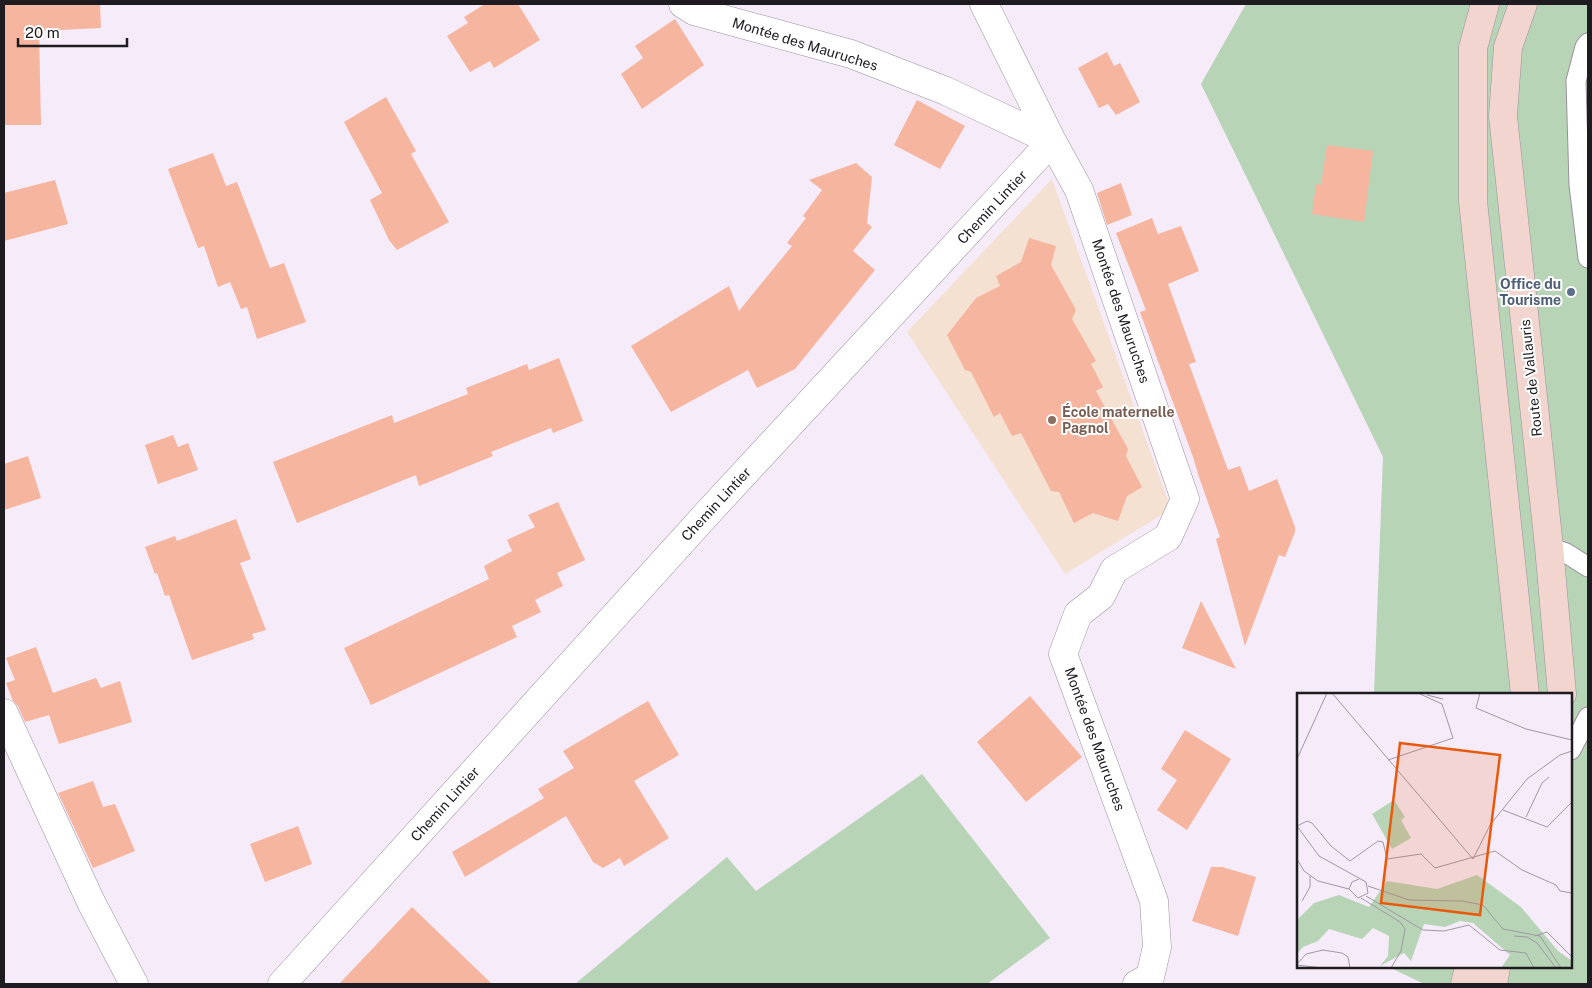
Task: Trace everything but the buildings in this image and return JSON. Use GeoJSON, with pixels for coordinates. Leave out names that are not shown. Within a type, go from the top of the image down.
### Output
{"type":"FeatureCollection","features":[{"type":"Feature","properties":{"kind":"main road"},"geometry":{"type":"LineString","coordinates":[[1485,4],[1473,48],[1473,201],[1525,693]]}},
{"type":"Feature","properties":{"kind":"main road","name":"Route de Vallauris"},"geometry":{"type":"LineString","coordinates":[[1523,4],[1508,47],[1503,116],[1549,547],[1562,693]]}},
{"type":"Feature","properties":{"kind":"main road"},"geometry":{"type":"LineString","coordinates":[[1465,984],[1469,968]]}},
{"type":"Feature","properties":{"kind":"main road"},"geometry":{"type":"LineString","coordinates":[[1493,984],[1496,968]]}},
{"type":"Feature","properties":{"kind":"street","name":"Montée des Mauruches"},"geometry":{"type":"LineString","coordinates":[[683,4],[694,11],[851,54],[946,92],[1052,141],[1079,190],[1185,499],[1168,537],[1114,570],[1101,596],[1078,614],[1063,654],[1154,901],[1157,947],[1150,977],[1137,984]]}},
{"type":"Feature","properties":{"kind":"street"},"geometry":{"type":"LineString","coordinates":[[984,4],[1052,141]]}},
{"type":"Feature","properties":{"kind":"street","name":"Chemin Lintier"},"geometry":{"type":"LineString","coordinates":[[282,984],[704,517],[1052,141]]}},
{"type":"Feature","properties":{"kind":"street"},"geometry":{"type":"LineString","coordinates":[[4,713],[91,902],[134,984]]}},
{"type":"Feature","properties":{"kind":"lane"},"geometry":{"type":"LineString","coordinates":[[1588,43],[1576,81],[1579,185],[1588,258]]}},
{"type":"Feature","properties":{"kind":"lane"},"geometry":{"type":"LineString","coordinates":[[1549,547],[1566,553],[1588,567]]}},
{"type":"Feature","properties":{"kind":"lane"},"geometry":{"type":"LineString","coordinates":[[1572,748],[1588,717]]}},
{"type":"Feature","properties":{"kind":"shaded area","name":"École maternelle Pagnol"},"geometry":{"type":"Polygon","coordinates":[[[1052,179],[1171,509],[1065,574],[907,332],[1052,179]]]}},
{"type":"Feature","properties":{"kind":"green space"},"geometry":{"type":"Polygon","coordinates":[[[1246,4],[1588,4],[1588,984],[1424,984],[1391,968],[1572,968],[1572,693],[1374,693],[1383,457],[1201,84],[1246,4]]]}},
{"type":"Feature","properties":{"kind":"green space"},"geometry":{"type":"Polygon","coordinates":[[[922,774],[1050,938],[987,984],[575,984],[727,857],[756,891],[922,774]]]}},
{"type":"Feature","properties":{"kind":"place","name":"Office du Tourisme"},"geometry":{"type":"Point","coordinates":[1571,292]}},
{"type":"Feature","properties":{"kind":"place","name":"École maternelle Pagnol"},"geometry":{"type":"Point","coordinates":[1052,420]}}]}
